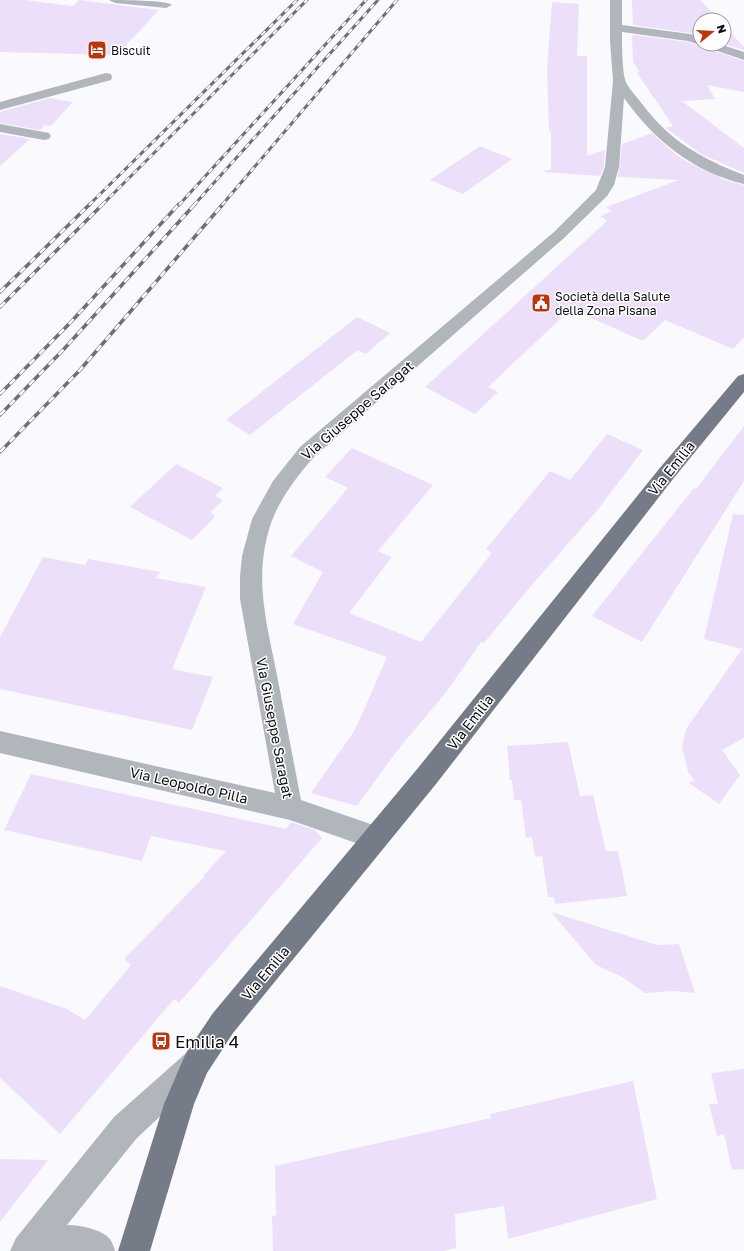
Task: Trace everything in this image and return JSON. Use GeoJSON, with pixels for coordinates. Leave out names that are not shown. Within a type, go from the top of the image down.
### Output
{"type":"FeatureCollection","features":[{"type":"Feature","properties":{"kind":"main road","name":"Via Emilia"},"geometry":{"type":"LineString","coordinates":[[134,1251],[163,1152],[196,1063],[223,1022],[427,776],[666,474],[744,380]]}},
{"type":"Feature","properties":{"kind":"street"},"geometry":{"type":"LineString","coordinates":[[116,0],[144,1],[166,5]]}},
{"type":"Feature","properties":{"kind":"street","name":"Via Giuseppe Saragat"},"geometry":{"type":"LineString","coordinates":[[290,808],[251,600],[250,584],[253,556],[259,528],[265,510],[275,492],[307,452],[560,235],[602,193],[607,185],[612,167],[618,81],[616,0]]}},
{"type":"Feature","properties":{"kind":"street"},"geometry":{"type":"LineString","coordinates":[[616,28],[692,39]]}},
{"type":"Feature","properties":{"kind":"street"},"geometry":{"type":"LineString","coordinates":[[732,52],[744,56]]}},
{"type":"Feature","properties":{"kind":"street"},"geometry":{"type":"LineString","coordinates":[[0,106],[106,77]]}},
{"type":"Feature","properties":{"kind":"street"},"geometry":{"type":"LineString","coordinates":[[618,81],[646,118],[680,150],[705,164],[744,180]]}},
{"type":"Feature","properties":{"kind":"street"},"geometry":{"type":"LineString","coordinates":[[0,128],[44,136]]}},
{"type":"Feature","properties":{"kind":"street","name":"Via Leopoldo Pilla"},"geometry":{"type":"LineString","coordinates":[[0,742],[290,808],[376,838]]}},
{"type":"Feature","properties":{"kind":"street","name":"Via Emilia"},"geometry":{"type":"LineString","coordinates":[[27,1250],[125,1128],[196,1063]]}},
{"type":"Feature","properties":{"kind":"street","name":"Via Emilia"},"geometry":{"type":"LineString","coordinates":[[27,1250],[68,1240],[86,1242],[99,1251]]}},
{"type":"Feature","properties":{"kind":"building"},"geometry":{"type":"Polygon","coordinates":[[[0,0],[23,0],[73,6],[79,0],[159,10],[117,55],[0,52],[0,0]]]}},
{"type":"Feature","properties":{"kind":"building"},"geometry":{"type":"Polygon","coordinates":[[[632,0],[700,0],[711,12],[692,12],[692,34],[633,25],[632,0]]]}},
{"type":"Feature","properties":{"kind":"building"},"geometry":{"type":"Polygon","coordinates":[[[552,2],[579,4],[577,56],[587,56],[587,156],[605,150],[604,167],[600,176],[542,172],[551,169],[551,131],[549,132],[547,68],[552,2]]]}},
{"type":"Feature","properties":{"kind":"building"},"geometry":{"type":"Polygon","coordinates":[[[732,34],[744,47],[744,50],[732,46],[732,34]]]}},
{"type":"Feature","properties":{"kind":"building"},"geometry":{"type":"Polygon","coordinates":[[[634,35],[688,42],[692,43],[692,52],[717,52],[744,61],[744,92],[707,85],[715,99],[682,101],[744,148],[744,173],[701,154],[666,128],[673,126],[637,73],[639,71],[633,62],[632,37],[634,35]]]}},
{"type":"Feature","properties":{"kind":"building"},"geometry":{"type":"Polygon","coordinates":[[[49,98],[73,102],[51,126],[45,125],[40,130],[0,123],[0,112],[49,98]]]}},
{"type":"Feature","properties":{"kind":"building"},"geometry":{"type":"Polygon","coordinates":[[[652,133],[675,154],[691,164],[725,180],[744,185],[744,337],[733,349],[665,320],[643,341],[571,309],[488,387],[498,392],[475,414],[425,387],[607,221],[600,216],[612,211],[606,207],[679,180],[618,177],[622,144],[652,133]]]}},
{"type":"Feature","properties":{"kind":"building"},"geometry":{"type":"Polygon","coordinates":[[[0,134],[30,139],[0,166],[0,134]]]}},
{"type":"Feature","properties":{"kind":"building"},"geometry":{"type":"Polygon","coordinates":[[[480,146],[512,159],[463,194],[430,180],[480,146]]]}},
{"type":"Feature","properties":{"kind":"building"},"geometry":{"type":"Polygon","coordinates":[[[357,317],[390,333],[366,354],[359,351],[355,352],[250,435],[226,420],[357,317]]]}},
{"type":"Feature","properties":{"kind":"building"},"geometry":{"type":"Polygon","coordinates":[[[744,426],[744,481],[642,642],[592,616],[694,488],[696,489],[744,426]]]}},
{"type":"Feature","properties":{"kind":"building"},"geometry":{"type":"Polygon","coordinates":[[[607,434],[643,450],[596,512],[537,579],[484,643],[481,642],[447,691],[396,752],[357,806],[311,793],[355,730],[387,657],[293,624],[323,572],[291,556],[348,488],[325,477],[352,448],[433,485],[378,551],[392,557],[349,613],[421,642],[492,553],[486,549],[550,471],[570,480],[607,434]]]}},
{"type":"Feature","properties":{"kind":"building"},"geometry":{"type":"Polygon","coordinates":[[[176,464],[223,488],[215,496],[223,500],[211,512],[215,517],[192,540],[130,507],[176,464]]]}},
{"type":"Feature","properties":{"kind":"building"},"geometry":{"type":"Polygon","coordinates":[[[733,514],[744,515],[744,738],[722,750],[740,775],[719,804],[689,783],[694,780],[688,772],[682,747],[686,729],[742,649],[704,639],[733,514]]]}},
{"type":"Feature","properties":{"kind":"building"},"geometry":{"type":"Polygon","coordinates":[[[43,557],[85,565],[88,559],[161,572],[155,578],[206,587],[172,669],[213,677],[192,730],[0,689],[0,637],[43,557]]]}},
{"type":"Feature","properties":{"kind":"building"},"geometry":{"type":"Polygon","coordinates":[[[568,742],[580,796],[593,795],[606,851],[618,851],[627,896],[555,904],[554,897],[548,897],[542,856],[535,857],[532,837],[526,838],[521,800],[514,800],[512,780],[510,780],[507,746],[568,742]]]}},
{"type":"Feature","properties":{"kind":"building"},"geometry":{"type":"Polygon","coordinates":[[[31,774],[286,829],[291,822],[315,830],[322,838],[179,1003],[174,999],[60,1134],[0,1078],[0,986],[67,1009],[85,1020],[131,965],[124,959],[205,876],[203,876],[226,851],[151,836],[142,861],[4,830],[31,774]]]}},
{"type":"Feature","properties":{"kind":"building"},"geometry":{"type":"Polygon","coordinates":[[[551,912],[657,945],[679,944],[695,993],[673,991],[645,993],[622,977],[596,965],[551,912]]]}},
{"type":"Feature","properties":{"kind":"building"},"geometry":{"type":"Polygon","coordinates":[[[744,1069],[744,1169],[732,1170],[724,1134],[717,1136],[709,1104],[718,1104],[711,1073],[744,1069]]]}},
{"type":"Feature","properties":{"kind":"building"},"geometry":{"type":"Polygon","coordinates":[[[633,1081],[657,1199],[508,1239],[504,1206],[455,1214],[456,1248],[443,1251],[273,1251],[272,1216],[276,1215],[275,1166],[491,1118],[490,1114],[633,1081]]]}},
{"type":"Feature","properties":{"kind":"building"},"geometry":{"type":"Polygon","coordinates":[[[0,1159],[48,1160],[0,1222],[0,1159]]]}},
{"type":"Feature","properties":{"kind":"railway"},"geometry":{"type":"LineString","coordinates":[[89,205],[297,0]]}},
{"type":"Feature","properties":{"kind":"railway"},"geometry":{"type":"LineString","coordinates":[[0,307],[307,0]]}},
{"type":"Feature","properties":{"kind":"railway"},"geometry":{"type":"LineString","coordinates":[[179,205],[366,0]]}},
{"type":"Feature","properties":{"kind":"railway"},"geometry":{"type":"LineString","coordinates":[[194,205],[378,0]]}},
{"type":"Feature","properties":{"kind":"railway"},"geometry":{"type":"LineString","coordinates":[[222,205],[397,0]]}},
{"type":"Feature","properties":{"kind":"railway"},"geometry":{"type":"LineString","coordinates":[[0,292],[90,204]]}},
{"type":"Feature","properties":{"kind":"railway"},"geometry":{"type":"LineString","coordinates":[[0,394],[70,323],[179,204]]}},
{"type":"Feature","properties":{"kind":"railway"},"geometry":{"type":"LineString","coordinates":[[0,415],[64,349],[195,204]]}},
{"type":"Feature","properties":{"kind":"railway"},"geometry":{"type":"LineString","coordinates":[[0,452],[80,370],[223,204]]}},
{"type":"Feature","properties":{"kind":"place","name":"Biscuit"},"geometry":{"type":"Point","coordinates":[97,50]}},
{"type":"Feature","properties":{"kind":"place","name":"Società della Salute della Zona Pisana"},"geometry":{"type":"Point","coordinates":[541,303]}},
{"type":"Feature","properties":{"kind":"place","name":"Emilia 4"},"geometry":{"type":"Point","coordinates":[161,1041]}}]}
